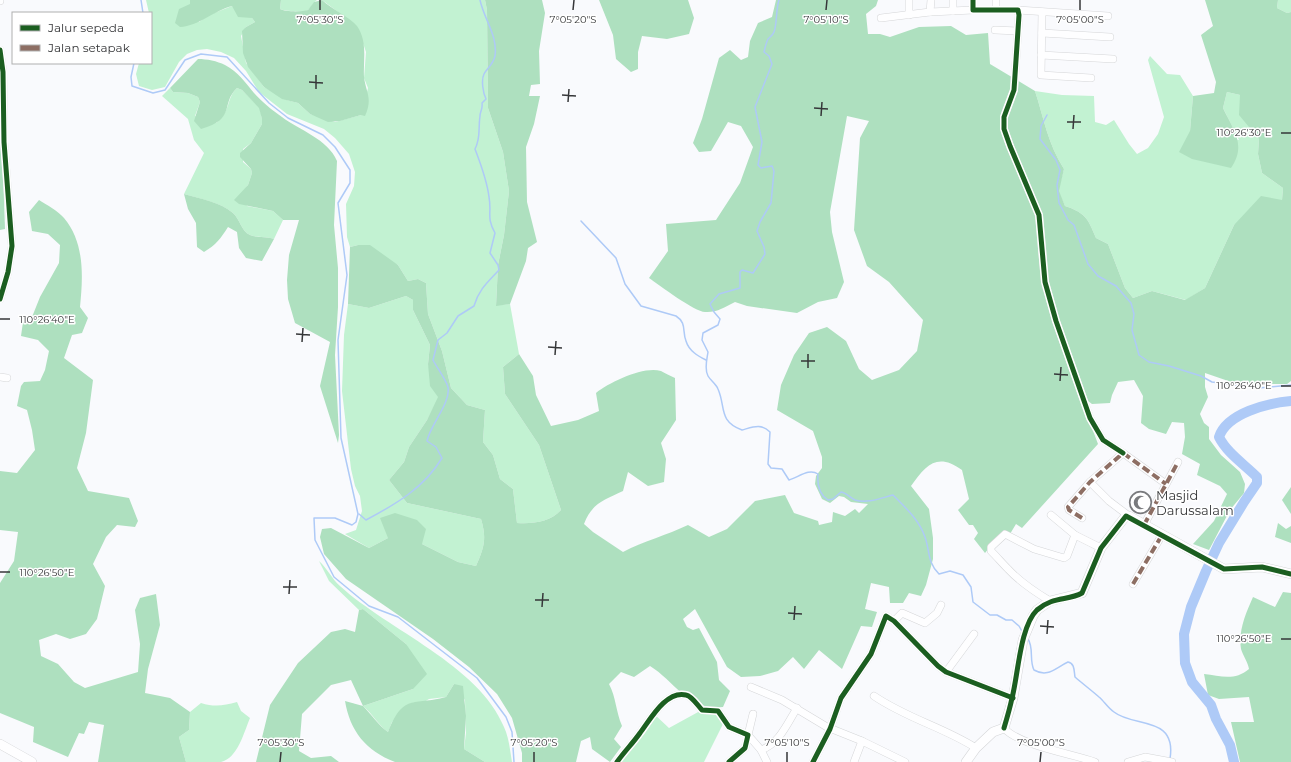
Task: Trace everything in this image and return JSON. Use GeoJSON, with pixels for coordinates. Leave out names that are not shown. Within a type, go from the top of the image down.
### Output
{"type":"FeatureCollection","features":[{"type":"Feature","properties":{"kind":"street"},"geometry":{"type":"LineString","coordinates":[[909,0],[909,15]]}},
{"type":"Feature","properties":{"kind":"street"},"geometry":{"type":"LineString","coordinates":[[930,12],[931,0]]}},
{"type":"Feature","properties":{"kind":"street"},"geometry":{"type":"LineString","coordinates":[[953,0],[953,11]]}},
{"type":"Feature","properties":{"kind":"street"},"geometry":{"type":"LineString","coordinates":[[973,0],[973,10]]}},
{"type":"Feature","properties":{"kind":"street"},"geometry":{"type":"LineString","coordinates":[[996,0],[996,10]]}},
{"type":"Feature","properties":{"kind":"street"},"geometry":{"type":"LineString","coordinates":[[881,18],[930,12],[973,10],[1018,10],[1108,16]]}},
{"type":"Feature","properties":{"kind":"street"},"geometry":{"type":"LineString","coordinates":[[1018,10],[1019,15],[1014,90],[1004,117],[1004,129],[1039,215],[1044,282],[1056,321],[1088,413],[1097,432],[1103,440],[1166,484]]}},
{"type":"Feature","properties":{"kind":"street"},"geometry":{"type":"LineString","coordinates":[[1042,12],[1041,75],[1091,78]]}},
{"type":"Feature","properties":{"kind":"street"},"geometry":{"type":"LineString","coordinates":[[995,30],[1018,31]]}},
{"type":"Feature","properties":{"kind":"street"},"geometry":{"type":"LineString","coordinates":[[1042,33],[1110,37]]}},
{"type":"Feature","properties":{"kind":"street"},"geometry":{"type":"LineString","coordinates":[[0,50],[3,72],[4,190],[12,246],[8,272],[0,299]]}},
{"type":"Feature","properties":{"kind":"street"},"geometry":{"type":"LineString","coordinates":[[1041,54],[1113,59]]}},
{"type":"Feature","properties":{"kind":"street"},"geometry":{"type":"LineString","coordinates":[[1082,518],[1069,510],[1068,507],[1090,482],[1123,453]]}},
{"type":"Feature","properties":{"kind":"street"},"geometry":{"type":"LineString","coordinates":[[1144,525],[1178,462]]}},
{"type":"Feature","properties":{"kind":"street"},"geometry":{"type":"LineString","coordinates":[[1090,482],[1109,502],[1129,516],[1218,566],[1228,570],[1262,567],[1291,574]]}},
{"type":"Feature","properties":{"kind":"street"},"geometry":{"type":"LineString","coordinates":[[1051,515],[1075,535],[1101,548]]}},
{"type":"Feature","properties":{"kind":"street"},"geometry":{"type":"LineString","coordinates":[[1004,728],[1012,698],[1024,636],[1035,613],[1050,601],[1082,593],[1101,548],[1125,517],[1129,516]]}},
{"type":"Feature","properties":{"kind":"street"},"geometry":{"type":"LineString","coordinates":[[1050,601],[1032,590],[1007,568],[1004,563],[991,551],[991,547],[1005,534],[1034,549],[1064,558],[1067,556],[1075,535]]}},
{"type":"Feature","properties":{"kind":"street"},"geometry":{"type":"LineString","coordinates":[[1133,584],[1162,535]]}},
{"type":"Feature","properties":{"kind":"street"},"geometry":{"type":"LineString","coordinates":[[894,622],[902,613],[925,622],[937,613],[941,605]]}},
{"type":"Feature","properties":{"kind":"street"},"geometry":{"type":"LineString","coordinates":[[813,762],[830,729],[841,698],[871,654],[884,618],[888,617],[894,622],[938,666],[946,672],[1012,698]]}},
{"type":"Feature","properties":{"kind":"street"},"geometry":{"type":"LineString","coordinates":[[946,672],[974,634]]}},
{"type":"Feature","properties":{"kind":"street"},"geometry":{"type":"LineString","coordinates":[[750,686],[797,708],[830,729],[862,741],[905,762]]}},
{"type":"Feature","properties":{"kind":"street"},"geometry":{"type":"LineString","coordinates":[[616,762],[655,711],[677,695],[689,696],[702,710],[718,711],[729,727],[748,735],[761,750],[767,762]]}},
{"type":"Feature","properties":{"kind":"street"},"geometry":{"type":"LineString","coordinates":[[874,696],[908,716],[951,734],[976,748]]}},
{"type":"Feature","properties":{"kind":"street"},"geometry":{"type":"LineString","coordinates":[[761,750],[770,747],[776,741],[797,708]]}},
{"type":"Feature","properties":{"kind":"street"},"geometry":{"type":"LineString","coordinates":[[729,762],[744,748],[753,714]]}},
{"type":"Feature","properties":{"kind":"street"},"geometry":{"type":"LineString","coordinates":[[966,762],[976,748],[993,732],[1004,728]]}},
{"type":"Feature","properties":{"kind":"street"},"geometry":{"type":"LineString","coordinates":[[1004,728],[1011,734],[1046,748],[1095,762]]}},
{"type":"Feature","properties":{"kind":"street"},"geometry":{"type":"LineString","coordinates":[[854,762],[862,741]]}},
{"type":"Feature","properties":{"kind":"street"},"geometry":{"type":"LineString","coordinates":[[0,744],[32,762]]}},
{"type":"Feature","properties":{"kind":"street"},"geometry":{"type":"LineString","coordinates":[[1128,762],[1144,757],[1169,761]]}},
{"type":"Feature","properties":{"kind":"green space"},"geometry":{"type":"Polygon","coordinates":[[[146,0],[190,0],[190,4],[199,22],[209,15],[232,6],[252,18],[255,22],[246,27],[241,36],[246,63],[264,87],[287,100],[298,103],[310,114],[335,122],[361,115],[368,88],[364,78],[366,52],[353,23],[322,0],[485,0],[487,10],[488,108],[503,152],[509,191],[504,235],[498,265],[496,305],[510,304],[519,354],[503,367],[505,394],[539,445],[561,510],[557,514],[546,520],[529,523],[517,523],[513,489],[500,479],[493,455],[483,442],[485,410],[467,405],[451,388],[442,351],[428,314],[426,283],[418,279],[408,281],[398,265],[358,245],[350,247],[347,237],[346,204],[354,186],[355,172],[349,154],[335,138],[324,129],[287,114],[259,92],[246,71],[234,58],[221,52],[207,49],[197,50],[187,54],[179,62],[165,87],[152,90],[139,86],[136,74],[139,64],[152,64],[152,12],[149,12],[146,0]]]}},
{"type":"Feature","properties":{"kind":"green space"},"geometry":{"type":"Polygon","coordinates":[[[190,0],[281,0],[280,9],[286,11],[302,11],[308,10],[314,2],[322,0],[354,23],[363,38],[364,77],[369,100],[365,116],[361,115],[340,121],[328,122],[310,114],[298,103],[282,99],[264,87],[248,67],[243,53],[242,31],[255,22],[252,18],[238,17],[232,6],[193,24],[180,27],[175,23],[179,9],[190,4],[190,0]]]}},
{"type":"Feature","properties":{"kind":"green space"},"geometry":{"type":"Polygon","coordinates":[[[281,0],[317,0],[308,10],[299,12],[280,9],[281,0]]]}},
{"type":"Feature","properties":{"kind":"green space"},"geometry":{"type":"Polygon","coordinates":[[[485,0],[542,0],[545,13],[539,51],[540,84],[531,85],[529,96],[540,96],[534,124],[526,147],[527,202],[537,242],[528,248],[526,261],[510,304],[496,306],[498,265],[504,235],[509,191],[503,152],[488,108],[487,10],[485,0]]]}},
{"type":"Feature","properties":{"kind":"green space"},"geometry":{"type":"Polygon","coordinates":[[[599,0],[688,0],[694,18],[689,34],[667,39],[642,36],[638,52],[638,69],[631,72],[616,59],[613,35],[599,0]]]}},
{"type":"Feature","properties":{"kind":"green space"},"geometry":{"type":"Polygon","coordinates":[[[776,0],[878,0],[876,6],[866,14],[868,34],[880,34],[890,37],[919,27],[951,26],[966,35],[988,33],[990,64],[1035,91],[1050,141],[1064,169],[1059,191],[1065,206],[1082,214],[1091,226],[1096,238],[1108,244],[1125,288],[1133,298],[1152,291],[1185,300],[1205,288],[1234,225],[1261,196],[1282,200],[1283,188],[1262,173],[1258,154],[1259,139],[1239,115],[1240,95],[1227,92],[1223,108],[1237,137],[1238,144],[1236,160],[1231,168],[1192,159],[1179,152],[1190,131],[1193,96],[1214,93],[1216,82],[1201,35],[1213,26],[1205,0],[1278,0],[1277,8],[1287,13],[1291,12],[1291,381],[1287,384],[1237,384],[1205,373],[1205,387],[1208,397],[1200,414],[1204,423],[1209,427],[1209,439],[1221,455],[1240,472],[1245,484],[1244,493],[1230,510],[1209,550],[1193,544],[1214,521],[1227,494],[1220,486],[1197,475],[1200,464],[1182,454],[1185,437],[1184,423],[1172,422],[1166,434],[1149,429],[1141,423],[1143,396],[1134,380],[1118,382],[1110,403],[1092,404],[1088,401],[1083,404],[1098,444],[1022,528],[1016,524],[1010,534],[1004,530],[985,553],[974,539],[978,533],[973,525],[969,525],[958,510],[969,499],[962,470],[946,462],[939,462],[933,463],[922,472],[911,486],[929,509],[933,538],[933,559],[926,585],[921,596],[909,593],[903,603],[890,603],[889,587],[871,583],[865,609],[877,612],[872,627],[861,626],[842,669],[819,650],[804,669],[793,657],[778,671],[760,676],[741,677],[727,667],[695,609],[683,619],[687,627],[693,630],[699,628],[717,662],[719,680],[730,691],[723,707],[700,705],[691,700],[650,666],[634,677],[621,672],[609,684],[622,726],[614,739],[621,747],[610,762],[592,749],[590,737],[581,741],[576,762],[522,762],[522,753],[512,718],[497,694],[469,667],[433,639],[346,579],[324,554],[320,537],[322,529],[331,528],[369,548],[388,538],[380,518],[395,513],[417,520],[426,529],[422,544],[458,562],[476,566],[484,543],[484,532],[481,519],[407,503],[389,480],[404,462],[409,447],[427,420],[438,397],[430,386],[428,364],[430,345],[413,310],[413,300],[406,296],[369,308],[348,304],[350,247],[370,245],[398,265],[408,281],[418,279],[426,283],[428,314],[442,351],[451,388],[467,405],[485,410],[483,442],[493,455],[500,479],[513,489],[517,523],[529,523],[546,520],[561,510],[539,445],[505,394],[503,367],[519,354],[533,376],[536,395],[551,426],[578,420],[599,411],[596,393],[627,376],[654,370],[661,371],[675,378],[676,420],[661,443],[666,459],[664,482],[648,486],[628,472],[623,491],[599,503],[591,511],[584,524],[593,532],[623,552],[688,525],[709,537],[727,529],[755,501],[785,495],[794,513],[818,521],[819,525],[832,522],[833,512],[845,516],[855,509],[859,513],[868,504],[851,502],[844,497],[839,496],[830,503],[822,499],[815,484],[816,476],[822,468],[822,457],[813,431],[777,410],[781,385],[794,355],[809,333],[827,327],[846,341],[859,369],[872,380],[899,370],[917,351],[923,320],[889,282],[867,266],[854,230],[860,138],[869,121],[847,116],[830,212],[832,232],[844,282],[837,298],[818,302],[797,313],[747,306],[735,302],[717,311],[705,312],[693,308],[649,278],[668,251],[666,224],[716,220],[740,183],[753,147],[741,126],[728,122],[711,151],[699,152],[693,143],[702,119],[719,58],[730,50],[741,60],[748,57],[750,41],[758,23],[772,17],[776,0]]]}},
{"type":"Feature","properties":{"kind":"green space"},"geometry":{"type":"Polygon","coordinates":[[[1278,0],[1291,0],[1291,12],[1287,13],[1277,8],[1278,0]]]}},
{"type":"Feature","properties":{"kind":"green space"},"geometry":{"type":"Polygon","coordinates":[[[1150,56],[1167,74],[1180,75],[1193,96],[1190,131],[1239,140],[1223,108],[1227,92],[1240,95],[1259,139],[1258,154],[1262,173],[1283,188],[1282,200],[1234,225],[1205,288],[1186,300],[1152,291],[1133,298],[1125,288],[1108,244],[1096,238],[1091,226],[1082,214],[1065,206],[1058,191],[1064,169],[1050,141],[1035,91],[1062,95],[1094,96],[1095,122],[1106,125],[1114,120],[1137,154],[1148,148],[1158,134],[1164,117],[1148,60],[1150,56]]]}},
{"type":"Feature","properties":{"kind":"green space"},"geometry":{"type":"Polygon","coordinates":[[[198,59],[219,62],[234,71],[267,106],[278,115],[320,141],[333,153],[337,161],[334,225],[338,268],[338,307],[335,355],[339,435],[338,443],[320,386],[330,342],[295,323],[288,299],[287,280],[289,255],[299,220],[283,220],[273,211],[239,204],[234,200],[248,185],[252,173],[251,169],[240,157],[240,153],[251,143],[262,124],[259,108],[242,90],[237,88],[229,100],[224,116],[212,125],[201,129],[194,121],[200,102],[198,97],[188,93],[173,92],[170,88],[198,59]]]}},
{"type":"Feature","properties":{"kind":"green space"},"geometry":{"type":"Polygon","coordinates":[[[170,88],[173,92],[188,93],[198,97],[200,102],[195,116],[216,123],[224,114],[231,96],[237,88],[242,90],[260,108],[262,124],[251,143],[243,149],[243,162],[251,169],[252,173],[248,185],[242,193],[247,206],[273,211],[283,220],[274,239],[250,235],[245,231],[233,213],[228,209],[210,201],[184,194],[204,153],[194,140],[188,119],[162,96],[170,88]]]}},
{"type":"Feature","properties":{"kind":"green space"},"geometry":{"type":"Polygon","coordinates":[[[0,142],[2,145],[5,229],[0,230],[0,142]]]}},
{"type":"Feature","properties":{"kind":"green space"},"geometry":{"type":"Polygon","coordinates":[[[184,194],[210,201],[228,209],[233,213],[245,231],[250,235],[274,239],[262,261],[246,258],[239,248],[237,232],[228,227],[212,247],[204,252],[197,247],[196,223],[188,209],[184,194]]]}},
{"type":"Feature","properties":{"kind":"green space"},"geometry":{"type":"Polygon","coordinates":[[[39,200],[59,213],[71,228],[76,238],[81,261],[82,284],[80,307],[88,318],[82,333],[72,335],[64,358],[93,380],[86,433],[77,468],[88,491],[129,498],[138,521],[135,527],[117,525],[106,537],[93,564],[105,586],[97,619],[86,634],[70,639],[56,634],[39,640],[41,656],[58,664],[74,682],[85,688],[138,672],[140,644],[135,610],[140,598],[156,594],[160,625],[148,669],[145,693],[170,698],[190,712],[189,730],[179,737],[186,762],[98,762],[104,725],[89,722],[84,734],[79,733],[68,757],[33,742],[34,727],[0,713],[0,583],[14,561],[18,532],[0,530],[0,471],[17,473],[35,450],[27,410],[17,406],[21,386],[24,382],[40,381],[45,370],[49,351],[38,340],[21,336],[23,322],[30,322],[40,297],[59,263],[60,245],[48,234],[32,231],[29,212],[39,200]]]}},
{"type":"Feature","properties":{"kind":"green space"},"geometry":{"type":"Polygon","coordinates":[[[406,296],[413,300],[413,310],[430,345],[428,364],[439,397],[427,420],[409,447],[404,462],[389,480],[407,503],[481,519],[484,532],[484,543],[476,566],[458,562],[422,544],[388,538],[369,548],[345,534],[356,530],[362,511],[360,496],[355,486],[351,469],[342,391],[344,335],[348,304],[369,308],[406,296]]]}},
{"type":"Feature","properties":{"kind":"green space"},"geometry":{"type":"Polygon","coordinates":[[[1291,487],[1291,514],[1282,500],[1291,487]]]}},
{"type":"Feature","properties":{"kind":"green space"},"geometry":{"type":"Polygon","coordinates":[[[1278,523],[1286,529],[1291,526],[1291,543],[1275,537],[1278,523]]]}},
{"type":"Feature","properties":{"kind":"green space"},"geometry":{"type":"Polygon","coordinates":[[[319,561],[340,586],[360,602],[431,650],[475,685],[492,705],[506,731],[512,762],[485,762],[464,749],[466,733],[465,700],[454,684],[446,697],[429,699],[392,722],[388,732],[381,726],[363,706],[413,689],[406,644],[363,609],[359,610],[329,581],[319,561]]]}},
{"type":"Feature","properties":{"kind":"green space"},"geometry":{"type":"Polygon","coordinates":[[[1283,592],[1291,593],[1291,762],[1240,762],[1231,722],[1254,722],[1249,697],[1219,699],[1208,695],[1204,674],[1228,677],[1244,673],[1249,669],[1241,649],[1240,642],[1245,616],[1253,597],[1275,607],[1283,592]]]}},
{"type":"Feature","properties":{"kind":"green space"},"geometry":{"type":"Polygon","coordinates":[[[363,609],[406,644],[427,674],[413,689],[363,706],[351,680],[331,685],[302,714],[299,751],[311,758],[331,756],[339,762],[256,762],[270,705],[298,663],[331,632],[345,629],[355,632],[359,610],[363,609]]]}},
{"type":"Feature","properties":{"kind":"green space"},"geometry":{"type":"Polygon","coordinates":[[[454,684],[463,686],[466,716],[464,749],[485,762],[395,762],[368,746],[355,731],[347,712],[345,701],[363,706],[388,732],[399,711],[404,706],[410,703],[446,697],[454,684]]]}},
{"type":"Feature","properties":{"kind":"green space"},"geometry":{"type":"Polygon","coordinates":[[[237,702],[241,711],[250,718],[240,744],[232,755],[227,760],[221,762],[186,762],[179,737],[189,730],[190,712],[201,703],[219,706],[237,702]]]}},
{"type":"Feature","properties":{"kind":"green space"},"geometry":{"type":"Polygon","coordinates":[[[700,711],[717,712],[723,724],[704,762],[620,762],[654,714],[669,728],[700,711]]]}},
{"type":"Feature","properties":{"kind":"waterway"},"geometry":{"type":"LineString","coordinates":[[141,0],[143,12]]}},
{"type":"Feature","properties":{"kind":"waterway"},"geometry":{"type":"LineString","coordinates":[[359,514],[366,520],[388,508],[418,487],[435,469],[442,458],[436,447],[427,441],[448,393],[447,384],[433,360],[438,340],[447,333],[458,316],[474,306],[481,290],[499,270],[498,265],[490,253],[495,233],[490,219],[490,202],[487,185],[475,149],[479,137],[479,121],[482,103],[486,99],[483,86],[483,77],[495,56],[493,35],[480,0]]}},
{"type":"Feature","properties":{"kind":"waterway"},"geometry":{"type":"LineString","coordinates":[[779,0],[775,29],[773,34],[768,39],[764,52],[769,56],[772,64],[755,107],[762,142],[758,165],[761,168],[772,166],[774,171],[771,203],[760,222],[757,231],[764,247],[765,254],[753,273],[742,270],[740,272],[740,288],[719,294],[710,304],[720,319],[718,325],[703,333],[702,340],[708,352],[706,364],[707,373],[718,389],[724,413],[729,422],[742,430],[753,427],[763,427],[770,432],[768,464],[771,468],[782,469],[789,480],[808,472],[815,472],[818,474],[819,488],[822,495],[828,500],[833,499],[841,492],[855,500],[860,501],[874,500],[893,495],[912,514],[919,525],[927,542],[932,565],[935,570],[939,574],[950,571],[963,575],[971,587],[973,602],[990,615],[997,615],[1006,620],[1012,620],[1019,626],[1023,633]]}},
{"type":"Feature","properties":{"kind":"waterway"},"geometry":{"type":"LineString","coordinates":[[134,64],[131,77],[132,86],[153,93],[165,90],[185,60],[201,54],[227,57],[269,103],[288,118],[323,135],[335,147],[350,170],[350,183],[338,203],[347,275],[338,340],[341,438],[358,514],[356,522],[352,525],[335,518],[314,518],[315,540],[334,577],[369,606],[398,617],[477,678],[506,717],[512,732],[514,762]]}},
{"type":"Feature","properties":{"kind":"waterway"},"geometry":{"type":"LineString","coordinates":[[1047,115],[1041,126],[1040,139],[1056,160],[1060,170],[1057,185],[1059,203],[1068,220],[1074,225],[1088,264],[1098,276],[1116,286],[1131,303],[1134,314],[1132,330],[1139,355],[1149,362],[1169,366],[1201,376],[1212,382],[1259,388],[1291,385]]}},
{"type":"Feature","properties":{"kind":"waterway"},"geometry":{"type":"LineString","coordinates":[[581,221],[616,258],[625,284],[641,306],[676,316],[682,321],[689,348],[706,360]]}},
{"type":"Feature","properties":{"kind":"waterway"},"geometry":{"type":"LineString","coordinates":[[1234,762],[1230,745],[1216,719],[1211,705],[1192,682],[1185,663],[1184,634],[1191,607],[1219,543],[1257,483],[1257,477],[1226,448],[1219,437],[1223,429],[1239,416],[1260,407],[1291,401]]}},
{"type":"Feature","properties":{"kind":"waterway"},"geometry":{"type":"LineString","coordinates":[[1028,639],[1031,646],[1034,670],[1047,673],[1068,662],[1072,664],[1075,677],[1114,712],[1122,717],[1161,729],[1167,735],[1170,745],[1170,759]]}},
{"type":"Feature","properties":{"kind":"marked path"},"geometry":{"type":"LineString","coordinates":[[1082,518],[1069,510],[1068,507],[1090,482],[1123,453],[1166,484]]}},
{"type":"Feature","properties":{"kind":"marked path"},"geometry":{"type":"LineString","coordinates":[[1144,525],[1178,462]]}},
{"type":"Feature","properties":{"kind":"marked path"},"geometry":{"type":"LineString","coordinates":[[1133,584],[1162,535]]}},
{"type":"Feature","properties":{"kind":"cycle path"},"geometry":{"type":"LineString","coordinates":[[973,0],[973,10],[1018,10],[1019,15],[1014,90],[1004,117],[1004,129],[1039,215],[1045,282],[1056,321],[1090,418],[1103,440],[1123,453]]}},
{"type":"Feature","properties":{"kind":"cycle path"},"geometry":{"type":"LineString","coordinates":[[0,50],[3,72],[4,142],[12,246],[8,272],[0,299]]}},
{"type":"Feature","properties":{"kind":"cycle path"},"geometry":{"type":"LineString","coordinates":[[1004,728],[1014,689],[1023,639],[1031,617],[1037,610],[1049,603],[1082,593],[1101,548],[1126,516],[1224,569],[1262,567],[1291,574]]}},
{"type":"Feature","properties":{"kind":"cycle path"},"geometry":{"type":"LineString","coordinates":[[813,762],[830,729],[841,698],[871,654],[886,616],[894,621],[938,666],[946,672],[1013,698]]}},
{"type":"Feature","properties":{"kind":"cycle path"},"geometry":{"type":"LineString","coordinates":[[617,762],[659,707],[665,701],[679,695],[686,695],[690,697],[702,710],[718,711],[729,727],[748,735],[745,748],[729,762]]}},
{"type":"Feature","properties":{"kind":"place","name":"Masjid Darussalam"},"geometry":{"type":"Point","coordinates":[1140,502]}}]}
